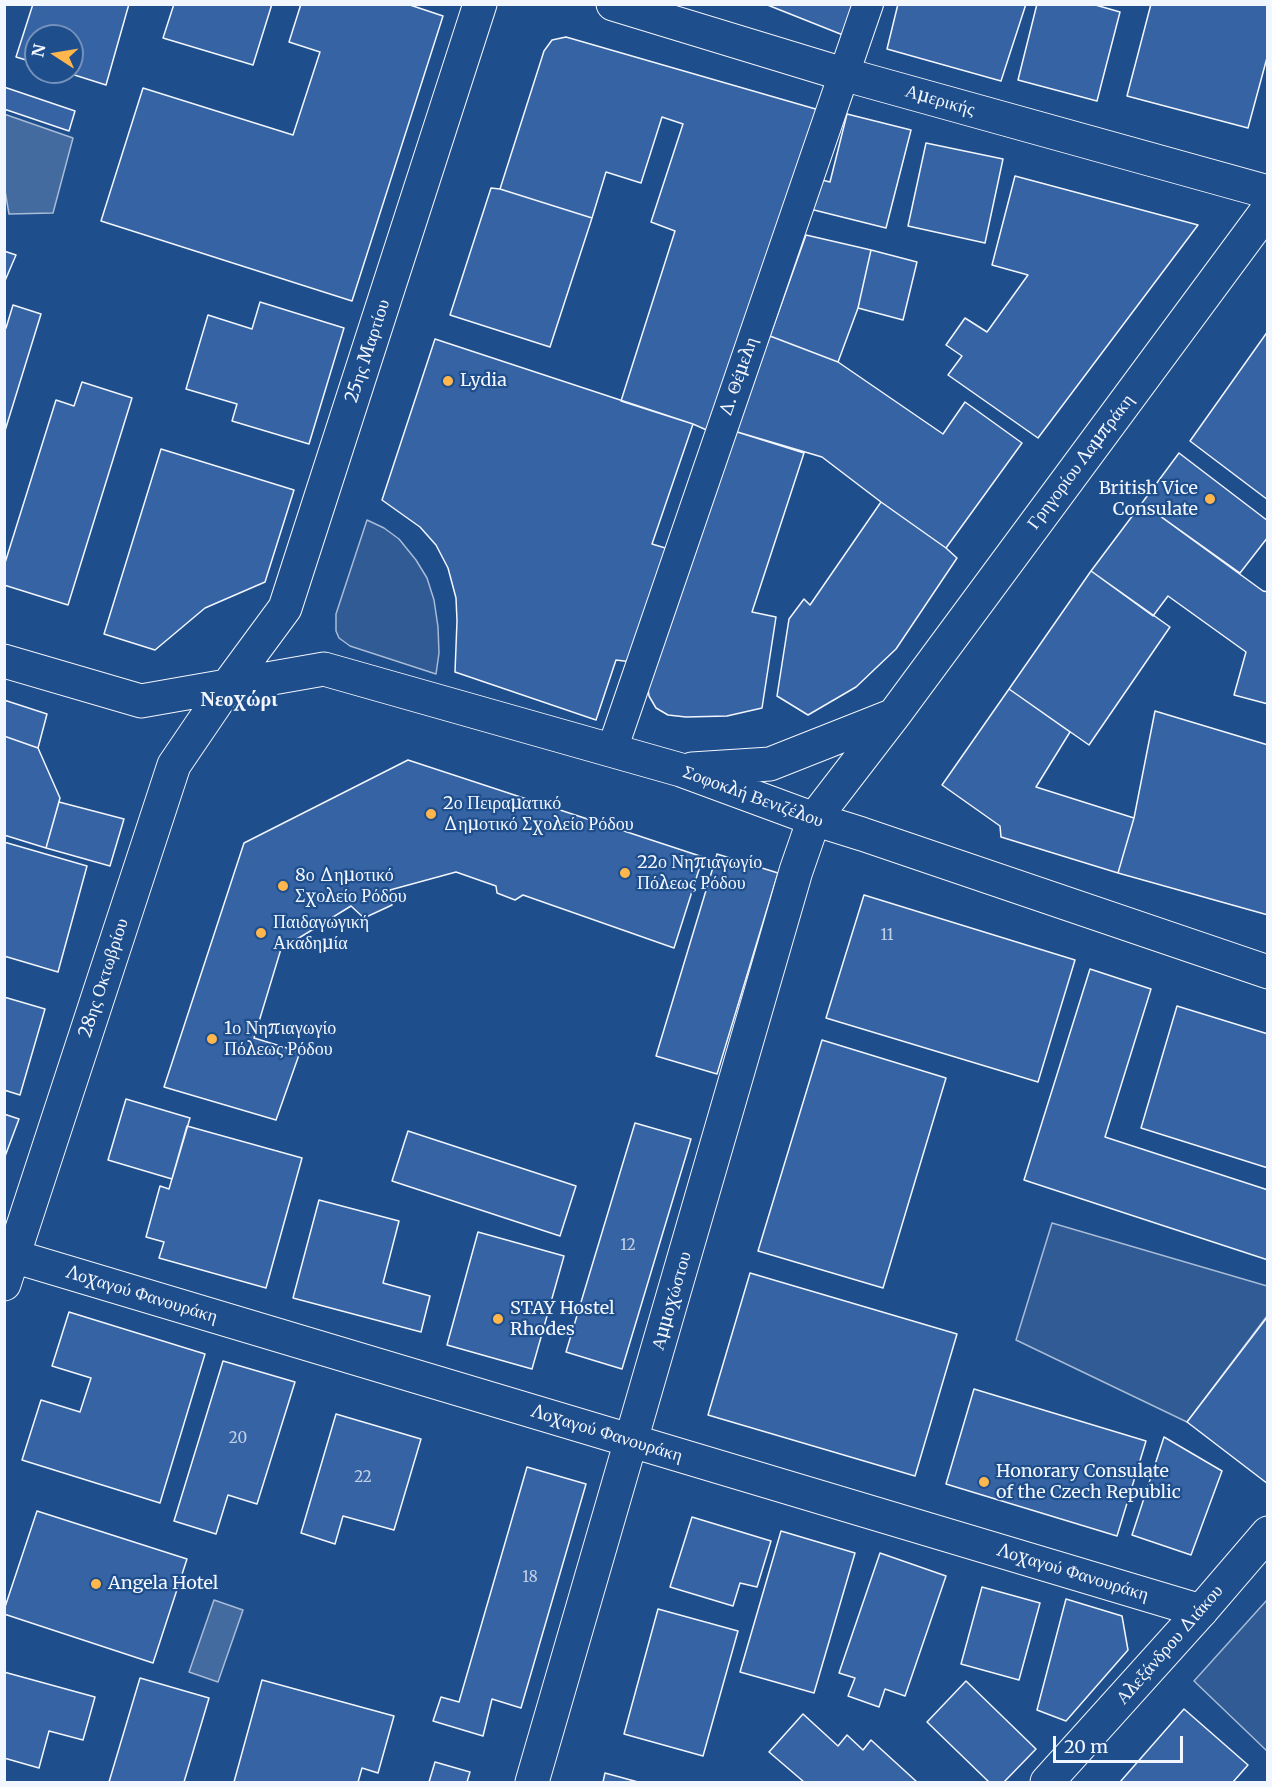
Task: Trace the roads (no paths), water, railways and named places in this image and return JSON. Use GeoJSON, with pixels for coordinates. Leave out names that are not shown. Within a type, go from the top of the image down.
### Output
{"type":"FeatureCollection","features":[{"type":"Feature","properties":{"kind":"street","name":"25ης Μαρτίου"},"geometry":{"type":"LineString","coordinates":[[230,684],[285,608],[480,4]]}},
{"type":"Feature","properties":{"kind":"street","name":"Αμερικής"},"geometry":{"type":"LineString","coordinates":[[613,4],[843,74],[1268,192]]}},
{"type":"Feature","properties":{"kind":"street","name":"Δ. Θέμελη"},"geometry":{"type":"LineString","coordinates":[[612,750],[868,4]]}},
{"type":"Feature","properties":{"kind":"street","name":"Γρηγορίου Λαμπράκη"},"geometry":{"type":"LineString","coordinates":[[814,819],[894,715],[1268,209]]}},
{"type":"Feature","properties":{"kind":"street","name":"Σοφοκλή Βενιζέλου"},"geometry":{"type":"LineString","coordinates":[[4,661],[141,701],[324,669],[681,770],[814,819],[1268,972]]}},
{"type":"Feature","properties":{"kind":"street","name":"28ης Οκτωβρίου"},"geometry":{"type":"LineString","coordinates":[[7,1265],[174,765],[230,684]]}},
{"type":"Feature","properties":{"kind":"street"},"geometry":{"type":"LineString","coordinates":[[681,770],[770,764],[894,715]]}},
{"type":"Feature","properties":{"kind":"street","name":"Αμμοχώστου"},"geometry":{"type":"LineString","coordinates":[[532,1782],[796,871],[814,819]]}},
{"type":"Feature","properties":{"kind":"street","name":"Λοχαγού Φανουράκη"},"geometry":{"type":"LineString","coordinates":[[7,1265],[632,1441],[1201,1611]]}},
{"type":"Feature","properties":{"kind":"street","name":"Αλεξάνδρου Διάκου"},"geometry":{"type":"LineString","coordinates":[[1047,1782],[1268,1533]]}},
{"type":"Feature","properties":{"kind":"place","name":"Lydia"},"geometry":{"type":"Point","coordinates":[448,381]}},
{"type":"Feature","properties":{"kind":"place","name":"British Vice Consulate"},"geometry":{"type":"Point","coordinates":[1210,499]}},
{"type":"Feature","properties":{"kind":"place","name":"2ο Πειραματικό Δημοτικό Σχολείο Ρόδου"},"geometry":{"type":"Point","coordinates":[431,814]}},
{"type":"Feature","properties":{"kind":"place","name":"22ο Νηπιαγωγίο Πόλεως Ρόδου"},"geometry":{"type":"Point","coordinates":[625,873]}},
{"type":"Feature","properties":{"kind":"place","name":"8ο Δημοτικό Σχολείο Ρόδου"},"geometry":{"type":"Point","coordinates":[283,886]}},
{"type":"Feature","properties":{"kind":"place","name":"Παιδαγωγική Ακαδημία"},"geometry":{"type":"Point","coordinates":[261,933]}},
{"type":"Feature","properties":{"kind":"place","name":"1ο Νηπιαγωγίο Πόλεως Ρόδου"},"geometry":{"type":"Point","coordinates":[212,1039]}},
{"type":"Feature","properties":{"kind":"place","name":"STAY Hostel Rhodes"},"geometry":{"type":"Point","coordinates":[498,1319]}},
{"type":"Feature","properties":{"kind":"place","name":"Honorary Consulate of the Czech Republic"},"geometry":{"type":"Point","coordinates":[984,1482]}},
{"type":"Feature","properties":{"kind":"place","name":"Angela Hotel"},"geometry":{"type":"Point","coordinates":[96,1584]}},
{"type":"Feature","properties":{"kind":"district","name":"Νεοχώρι"},"geometry":{"type":"Point","coordinates":[239,700]}}]}
